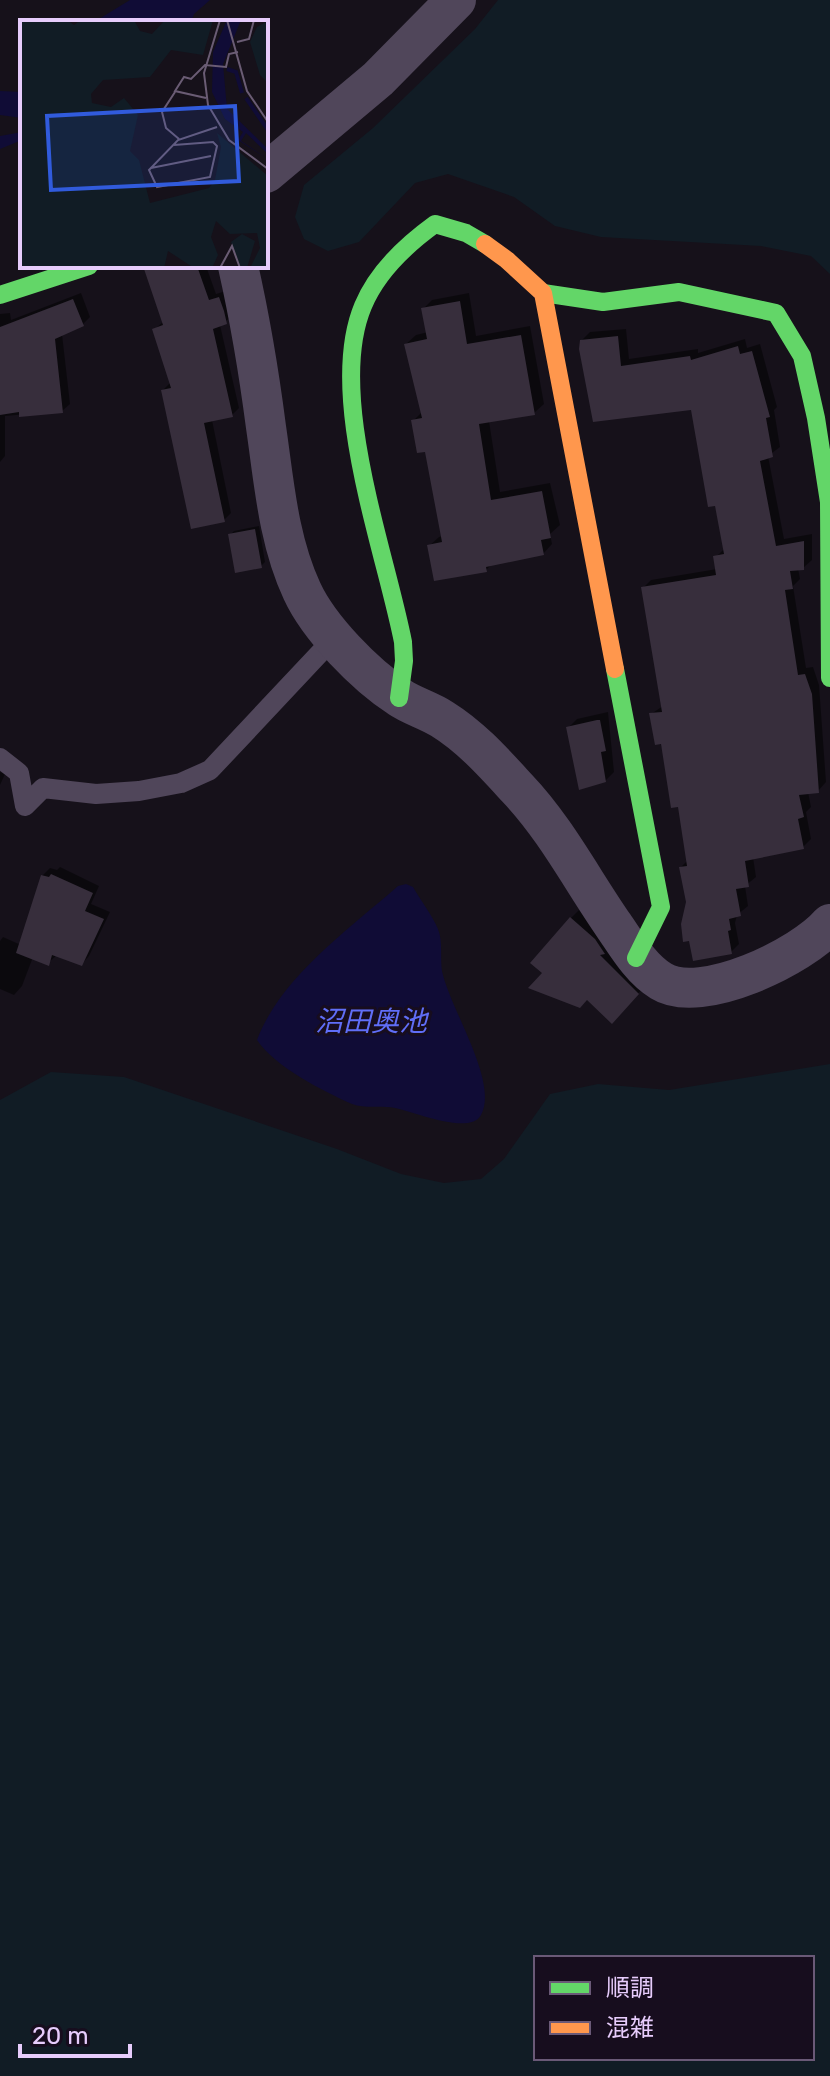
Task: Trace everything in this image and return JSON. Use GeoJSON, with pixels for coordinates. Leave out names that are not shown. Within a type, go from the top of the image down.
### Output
{"type":"FeatureCollection","features":[{"type":"Feature","properties":{"kind":"street"},"geometry":{"type":"LineString","coordinates":[[268,171],[378,79],[456,0]]}},
{"type":"Feature","properties":{"kind":"street"},"geometry":{"type":"LineString","coordinates":[[399,698],[404,651],[362,474],[352,385],[352,350],[359,314],[387,266],[435,224],[454,227],[507,257],[543,293],[661,907],[636,958]]}},
{"type":"Feature","properties":{"kind":"street"},"geometry":{"type":"LineString","coordinates":[[0,295],[83,268]]}},
{"type":"Feature","properties":{"kind":"street"},"geometry":{"type":"LineString","coordinates":[[238,268],[261,388],[279,522],[302,592],[344,652],[399,698],[442,719],[480,748],[542,814],[636,958],[662,982],[680,987],[712,986],[755,973],[792,954],[830,924]]}},
{"type":"Feature","properties":{"kind":"street"},"geometry":{"type":"LineString","coordinates":[[543,293],[603,302],[679,292],[776,313],[802,356],[816,418],[829,502],[830,678]]}},
{"type":"Feature","properties":{"kind":"lane"},"geometry":{"type":"LineString","coordinates":[[0,758],[19,773],[25,806],[43,788],[96,794],[139,791],[181,783],[210,770],[334,638]]}},
{"type":"Feature","properties":{"kind":"shaded area"},"geometry":{"type":"Polygon","coordinates":[[[498,0],[830,0],[830,274],[811,256],[761,246],[601,237],[555,226],[514,197],[448,174],[415,183],[359,242],[328,251],[304,239],[295,217],[304,185],[373,128],[475,29],[498,0]]]}},
{"type":"Feature","properties":{"kind":"shaded area"},"geometry":{"type":"Polygon","coordinates":[[[830,1064],[830,2076],[0,2076],[0,1100],[51,1072],[124,1077],[337,1149],[401,1174],[444,1183],[481,1179],[504,1159],[550,1094],[598,1084],[669,1090],[830,1064]]]}},
{"type":"Feature","properties":{"kind":"water"},"geometry":{"type":"Polygon","coordinates":[[[130,0],[210,0],[192,20],[97,20],[130,0]]]}},
{"type":"Feature","properties":{"kind":"water"},"geometry":{"type":"Polygon","coordinates":[[[0,91],[20,92],[20,118],[0,115],[0,91]]]}},
{"type":"Feature","properties":{"kind":"water"},"geometry":{"type":"Polygon","coordinates":[[[20,132],[20,141],[0,149],[0,136],[20,132]]]}},
{"type":"Feature","properties":{"kind":"water","name":"沼田奥池"},"geometry":{"type":"Polygon","coordinates":[[[406,884],[413,887],[438,929],[442,971],[479,1065],[485,1101],[481,1115],[475,1121],[453,1123],[395,1108],[352,1104],[287,1069],[257,1040],[268,1017],[299,975],[359,919],[398,886],[406,884]]]}},
{"type":"Feature","properties":{"kind":"building"},"geometry":{"type":"Polygon","coordinates":[[[144,268],[198,268],[209,300],[219,297],[227,324],[213,329],[233,417],[204,423],[225,522],[191,529],[161,390],[171,388],[152,329],[163,325],[144,268]]]}},
{"type":"Feature","properties":{"kind":"building"},"geometry":{"type":"Polygon","coordinates":[[[73,299],[84,326],[55,339],[63,413],[19,417],[19,412],[0,415],[0,327],[73,299]]]}},
{"type":"Feature","properties":{"kind":"building"},"geometry":{"type":"Polygon","coordinates":[[[460,301],[467,344],[521,335],[535,415],[479,424],[491,500],[542,491],[551,538],[541,540],[544,555],[486,567],[487,572],[434,581],[427,545],[442,542],[425,452],[417,453],[411,420],[422,418],[404,344],[427,339],[421,308],[460,301]]]}},
{"type":"Feature","properties":{"kind":"building"},"geometry":{"type":"Polygon","coordinates":[[[618,336],[621,366],[690,356],[691,360],[738,346],[740,354],[752,351],[770,417],[766,418],[773,457],[760,461],[776,546],[804,541],[804,570],[790,571],[793,589],[785,590],[798,675],[805,674],[812,694],[819,793],[799,795],[804,817],[798,819],[804,849],[745,861],[749,887],[736,889],[741,916],[729,919],[732,954],[693,961],[689,941],[683,942],[681,924],[686,902],[679,867],[687,866],[678,807],[671,808],[661,744],[655,745],[649,713],[662,712],[641,587],[716,575],[713,556],[724,554],[715,506],[708,507],[691,410],[593,422],[580,340],[618,336]]]}},
{"type":"Feature","properties":{"kind":"building"},"geometry":{"type":"Polygon","coordinates":[[[255,529],[262,568],[235,573],[228,534],[255,529]]]}},
{"type":"Feature","properties":{"kind":"building"},"geometry":{"type":"Polygon","coordinates":[[[600,720],[606,751],[601,752],[606,782],[579,790],[566,727],[600,720]]]}},
{"type":"Feature","properties":{"kind":"building"},"geometry":{"type":"Polygon","coordinates":[[[51,874],[93,893],[85,911],[104,919],[82,966],[52,955],[49,966],[16,953],[41,875],[49,877],[51,874]]]}},
{"type":"Feature","properties":{"kind":"building"},"geometry":{"type":"Polygon","coordinates":[[[570,917],[595,939],[605,954],[600,955],[639,994],[612,1024],[587,1000],[580,1008],[528,988],[542,973],[530,963],[570,917]]]}},
{"type":"Feature","properties":{"kind":"traffic: fast"},"geometry":{"type":"LineString","coordinates":[[399,698],[403,642],[362,472],[351,383],[353,342],[363,306],[376,282],[403,250],[435,224],[466,233],[485,244]]}},
{"type":"Feature","properties":{"kind":"traffic: fast"},"geometry":{"type":"LineString","coordinates":[[0,295],[83,268]]}},
{"type":"Feature","properties":{"kind":"traffic: fast"},"geometry":{"type":"LineString","coordinates":[[543,293],[603,302],[679,292],[776,313],[802,356],[816,418],[829,502],[830,678]]}},
{"type":"Feature","properties":{"kind":"traffic: fast"},"geometry":{"type":"LineString","coordinates":[[615,669],[661,907],[636,958]]}},
{"type":"Feature","properties":{"kind":"traffic: slow"},"geometry":{"type":"LineString","coordinates":[[485,244],[543,293],[615,669]]}}]}
